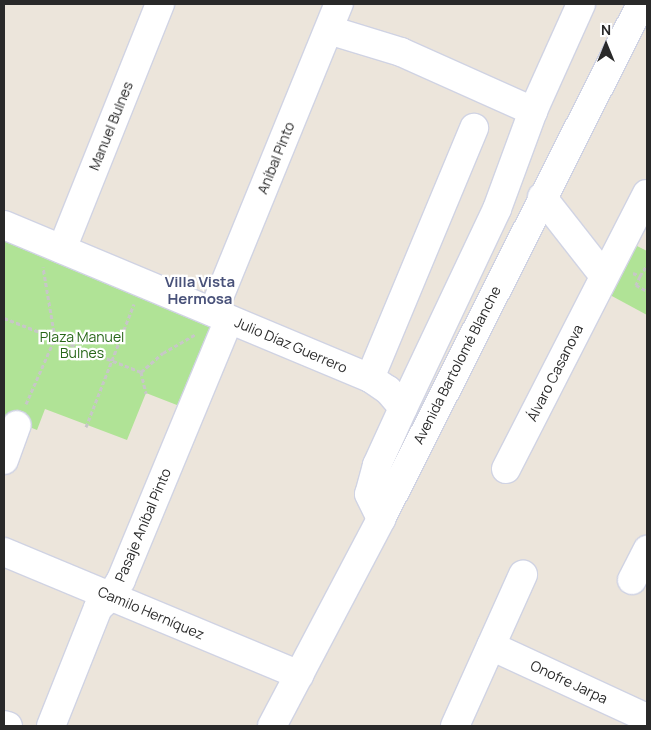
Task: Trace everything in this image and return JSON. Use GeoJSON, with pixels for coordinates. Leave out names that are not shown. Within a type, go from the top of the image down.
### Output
{"type":"FeatureCollection","features":[{"type":"Feature","properties":{"kind":"street","name":"Manuel Bulnes"},"geometry":{"type":"LineString","coordinates":[[51,244],[160,4]]}},
{"type":"Feature","properties":{"kind":"street","name":"Aníbal Pinto"},"geometry":{"type":"LineString","coordinates":[[221,316],[340,4]]}},
{"type":"Feature","properties":{"kind":"street","name":"Avenida Bartolomé Blanche"},"geometry":{"type":"LineString","coordinates":[[403,408],[497,209],[533,111],[581,4]]}},
{"type":"Feature","properties":{"kind":"street","name":"Avenida Bartolomé Blanche"},"geometry":{"type":"LineString","coordinates":[[272,726],[381,519],[641,4]]}},
{"type":"Feature","properties":{"kind":"street"},"geometry":{"type":"LineString","coordinates":[[329,30],[401,52],[533,111]]}},
{"type":"Feature","properties":{"kind":"street"},"geometry":{"type":"LineString","coordinates":[[370,378],[474,128]]}},
{"type":"Feature","properties":{"kind":"street","name":"Álvaro Casanova"},"geometry":{"type":"LineString","coordinates":[[506,469],[647,194]]}},
{"type":"Feature","properties":{"kind":"street"},"geometry":{"type":"LineString","coordinates":[[542,197],[604,276]]}},
{"type":"Feature","properties":{"kind":"street","name":"Julio Díaz Guerrero"},"geometry":{"type":"LineString","coordinates":[[4,225],[370,378],[388,390],[403,408]]}},
{"type":"Feature","properties":{"kind":"street","name":"Pasaje Aníbal Pinto"},"geometry":{"type":"LineString","coordinates":[[51,726],[98,608],[111,596],[221,316]]}},
{"type":"Feature","properties":{"kind":"street"},"geometry":{"type":"LineString","coordinates":[[381,519],[369,494],[377,465],[403,408]]}},
{"type":"Feature","properties":{"kind":"street"},"geometry":{"type":"LineString","coordinates":[[4,460],[17,425]]}},
{"type":"Feature","properties":{"kind":"street"},"geometry":{"type":"LineString","coordinates":[[632,580],[647,550]]}},
{"type":"Feature","properties":{"kind":"street","name":"Camilo Herníquez"},"geometry":{"type":"LineString","coordinates":[[4,552],[299,674]]}},
{"type":"Feature","properties":{"kind":"street"},"geometry":{"type":"LineString","coordinates":[[455,726],[523,575]]}},
{"type":"Feature","properties":{"kind":"street","name":"Onofre Jarpa"},"geometry":{"type":"LineString","coordinates":[[490,646],[647,718]]}},
{"type":"Feature","properties":{"kind":"street"},"geometry":{"type":"LineString","coordinates":[[4,725],[8,726]]}},
{"type":"Feature","properties":{"kind":"path"},"geometry":{"type":"LineString","coordinates":[[17,425],[55,338],[51,244]]}},
{"type":"Feature","properties":{"kind":"path"},"geometry":{"type":"LineString","coordinates":[[640,276],[636,285],[647,291]]}},
{"type":"Feature","properties":{"kind":"path"},"geometry":{"type":"LineString","coordinates":[[86,427],[142,283]]}},
{"type":"Feature","properties":{"kind":"path"},"geometry":{"type":"LineString","coordinates":[[141,372],[164,353],[221,316]]}},
{"type":"Feature","properties":{"kind":"path"},"geometry":{"type":"LineString","coordinates":[[4,318],[141,372]]}},
{"type":"Feature","properties":{"kind":"path"},"geometry":{"type":"LineString","coordinates":[[141,372],[146,393]]}},
{"type":"Feature","properties":{"kind":"green space","name":"Plaza Manuel Bulnes"},"geometry":{"type":"Polygon","coordinates":[[[4,233],[218,322],[182,407],[146,393],[127,440],[45,409],[37,430],[4,417],[4,233]]]}},
{"type":"Feature","properties":{"kind":"green space"},"geometry":{"type":"Polygon","coordinates":[[[635,245],[647,251],[647,315],[610,295],[635,245]]]}},
{"type":"Feature","properties":{"kind":"district","name":"Villa Vista Hermosa"},"geometry":{"type":"Point","coordinates":[200,290]}}]}
